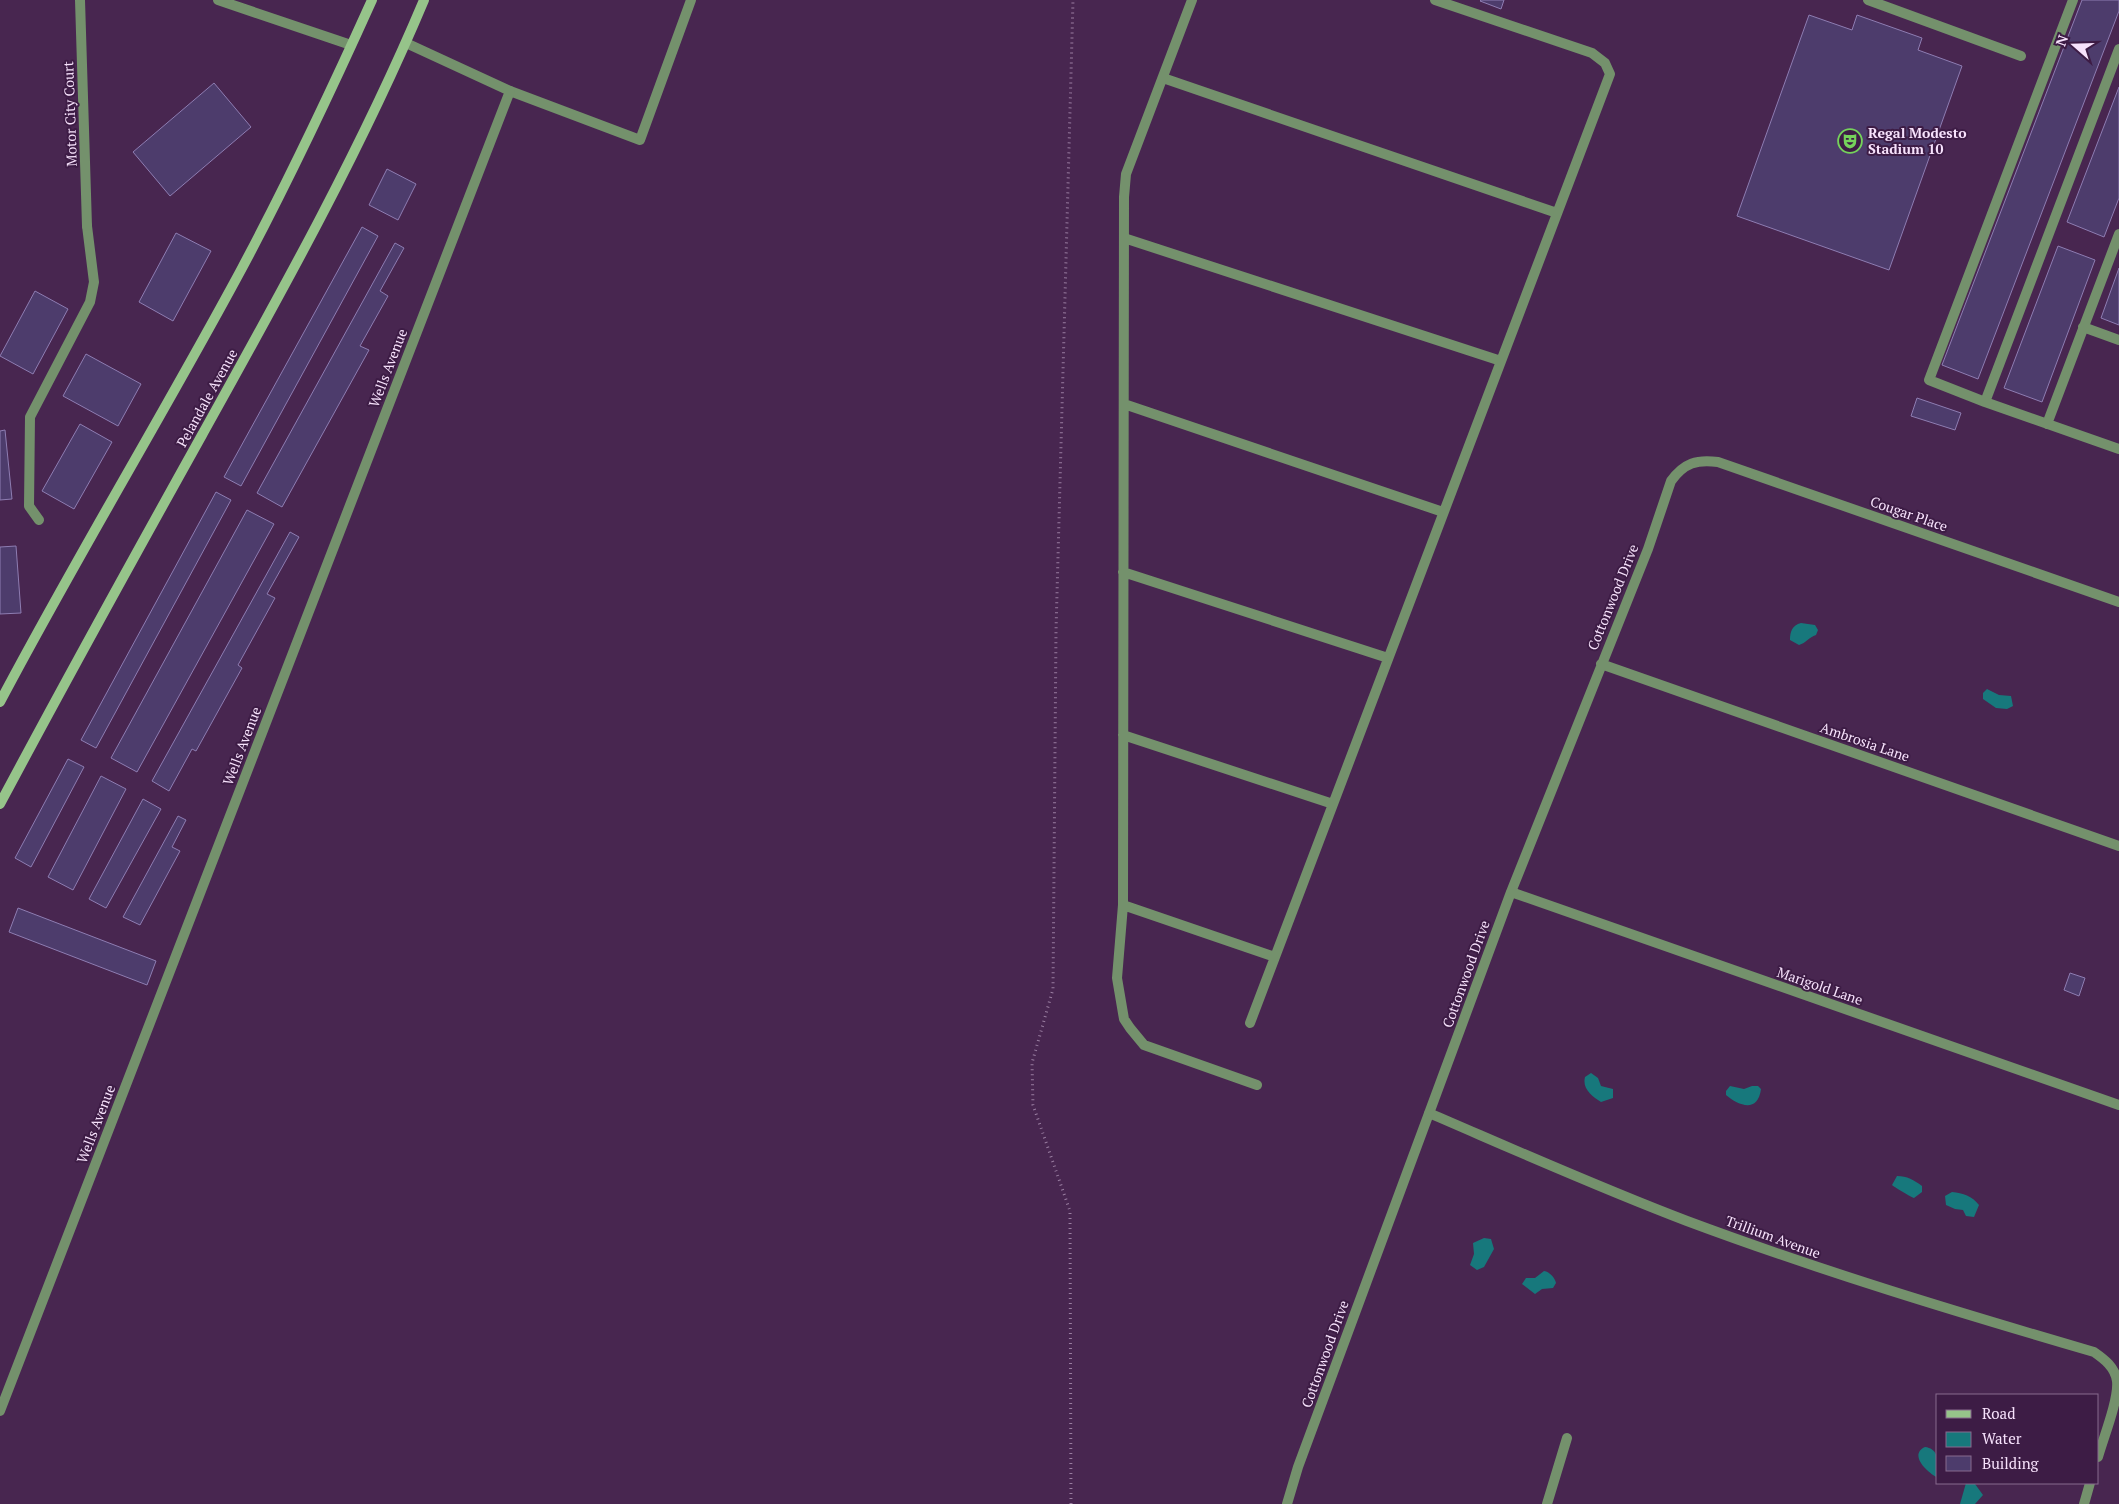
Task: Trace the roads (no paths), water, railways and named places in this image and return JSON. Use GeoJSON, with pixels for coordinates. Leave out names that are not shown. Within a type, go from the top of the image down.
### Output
{"type":"FeatureCollection","features":[{"type":"Feature","properties":{"kind":"main road"},"geometry":{"type":"LineString","coordinates":[[0,702],[43,621],[242,268],[352,45],[372,0]]}},
{"type":"Feature","properties":{"kind":"main road","name":"Pelandale Avenue"},"geometry":{"type":"LineString","coordinates":[[0,804],[86,643],[269,314],[345,169],[406,43],[424,0]]}},
{"type":"Feature","properties":{"kind":"street","name":"Motor City Court"},"geometry":{"type":"LineString","coordinates":[[39,520],[29,506],[30,417],[90,302],[94,282],[87,226],[80,0]]}},
{"type":"Feature","properties":{"kind":"street"},"geometry":{"type":"LineString","coordinates":[[218,0],[352,45]]}},
{"type":"Feature","properties":{"kind":"street"},"geometry":{"type":"LineString","coordinates":[[406,43],[510,91],[640,140],[691,0]]}},
{"type":"Feature","properties":{"kind":"street"},"geometry":{"type":"LineString","coordinates":[[1192,0],[1126,174],[1124,238],[1122,905],[1118,978],[1124,1020],[1144,1045],[1258,1085]]}},
{"type":"Feature","properties":{"kind":"street"},"geometry":{"type":"LineString","coordinates":[[1250,1023],[1610,74],[1605,63],[1592,53],[1435,0]]}},
{"type":"Feature","properties":{"kind":"street"},"geometry":{"type":"LineString","coordinates":[[1868,0],[2020,56]]}},
{"type":"Feature","properties":{"kind":"street"},"geometry":{"type":"LineString","coordinates":[[2073,0],[1929,380],[2119,450]]}},
{"type":"Feature","properties":{"kind":"street"},"geometry":{"type":"LineString","coordinates":[[1985,402],[2119,49]]}},
{"type":"Feature","properties":{"kind":"street"},"geometry":{"type":"LineString","coordinates":[[1163,78],[1557,213]]}},
{"type":"Feature","properties":{"kind":"street","name":"Wells Avenue"},"geometry":{"type":"LineString","coordinates":[[0,1411],[510,91]]}},
{"type":"Feature","properties":{"kind":"street"},"geometry":{"type":"LineString","coordinates":[[2047,424],[2119,234]]}},
{"type":"Feature","properties":{"kind":"street"},"geometry":{"type":"LineString","coordinates":[[1124,238],[1501,362]]}},
{"type":"Feature","properties":{"kind":"street"},"geometry":{"type":"LineString","coordinates":[[2084,328],[2119,340]]}},
{"type":"Feature","properties":{"kind":"street"},"geometry":{"type":"LineString","coordinates":[[1124,404],[1444,512]]}},
{"type":"Feature","properties":{"kind":"street","name":"Cougar Place"},"geometry":{"type":"LineString","coordinates":[[1688,463],[1702,460],[1718,462],[2119,602]]}},
{"type":"Feature","properties":{"kind":"street","name":"Cottonwood Drive"},"geometry":{"type":"LineString","coordinates":[[1287,1504],[1298,1467],[1511,892],[1648,549],[1671,481],[1678,471],[1688,463]]}},
{"type":"Feature","properties":{"kind":"street"},"geometry":{"type":"LineString","coordinates":[[1123,572],[1388,658]]}},
{"type":"Feature","properties":{"kind":"street","name":"Ambrosia Lane"},"geometry":{"type":"LineString","coordinates":[[1601,664],[2119,846]]}},
{"type":"Feature","properties":{"kind":"street"},"geometry":{"type":"LineString","coordinates":[[1123,735],[1333,804]]}},
{"type":"Feature","properties":{"kind":"street","name":"Marigold Lane"},"geometry":{"type":"LineString","coordinates":[[1511,892],[2119,1105]]}},
{"type":"Feature","properties":{"kind":"street"},"geometry":{"type":"LineString","coordinates":[[1122,905],[1275,957]]}},
{"type":"Feature","properties":{"kind":"street","name":"Trillium Avenue"},"geometry":{"type":"LineString","coordinates":[[1429,1113],[1554,1168],[1687,1221],[1825,1270],[1933,1305],[2094,1352],[2106,1360],[2112,1368],[2117,1382],[2115,1398],[2099,1453]]}},
{"type":"Feature","properties":{"kind":"street"},"geometry":{"type":"LineString","coordinates":[[1547,1504],[1567,1438]]}},
{"type":"Feature","properties":{"kind":"street"},"geometry":{"type":"LineString","coordinates":[[2084,1504],[2090,1484]]}},
{"type":"Feature","properties":{"kind":"water"},"geometry":{"type":"Polygon","coordinates":[[[1801,623],[1815,625],[1818,630],[1816,635],[1799,645],[1790,640],[1790,637],[1794,627],[1801,623]]]}},
{"type":"Feature","properties":{"kind":"water"},"geometry":{"type":"Polygon","coordinates":[[[1987,689],[1999,695],[2011,696],[2013,706],[2007,709],[1996,708],[1983,699],[1983,693],[1987,689]]]}},
{"type":"Feature","properties":{"kind":"water"},"geometry":{"type":"Polygon","coordinates":[[[1591,1073],[1598,1078],[1601,1086],[1613,1089],[1613,1098],[1601,1102],[1588,1092],[1584,1081],[1585,1077],[1591,1073]]]}},
{"type":"Feature","properties":{"kind":"water"},"geometry":{"type":"Polygon","coordinates":[[[1730,1086],[1744,1089],[1758,1086],[1761,1089],[1756,1102],[1747,1105],[1737,1102],[1726,1095],[1726,1091],[1730,1086]]]}},
{"type":"Feature","properties":{"kind":"water"},"geometry":{"type":"Polygon","coordinates":[[[1897,1176],[1916,1182],[1922,1186],[1922,1192],[1914,1198],[1892,1185],[1897,1176]]]}},
{"type":"Feature","properties":{"kind":"water"},"geometry":{"type":"Polygon","coordinates":[[[1952,1192],[1967,1195],[1979,1205],[1974,1217],[1966,1216],[1963,1210],[1946,1205],[1945,1196],[1952,1192]]]}},
{"type":"Feature","properties":{"kind":"water"},"geometry":{"type":"Polygon","coordinates":[[[1484,1238],[1491,1239],[1494,1249],[1484,1267],[1477,1270],[1470,1265],[1474,1254],[1473,1243],[1484,1238]]]}},
{"type":"Feature","properties":{"kind":"water"},"geometry":{"type":"Polygon","coordinates":[[[1544,1271],[1555,1279],[1556,1283],[1553,1288],[1542,1289],[1535,1294],[1522,1284],[1526,1278],[1535,1278],[1544,1271]]]}},
{"type":"Feature","properties":{"kind":"water"},"geometry":{"type":"Polygon","coordinates":[[[1925,1447],[1934,1451],[1936,1455],[1936,1477],[1921,1464],[1918,1455],[1920,1450],[1925,1447]]]}},
{"type":"Feature","properties":{"kind":"water"},"geometry":{"type":"Polygon","coordinates":[[[1966,1484],[1975,1484],[1983,1495],[1975,1504],[1960,1504],[1966,1484]]]}},
{"type":"Feature","properties":{"kind":"place","name":"Regal Modesto Stadium 10"},"geometry":{"type":"Point","coordinates":[1850,141]}}]}
